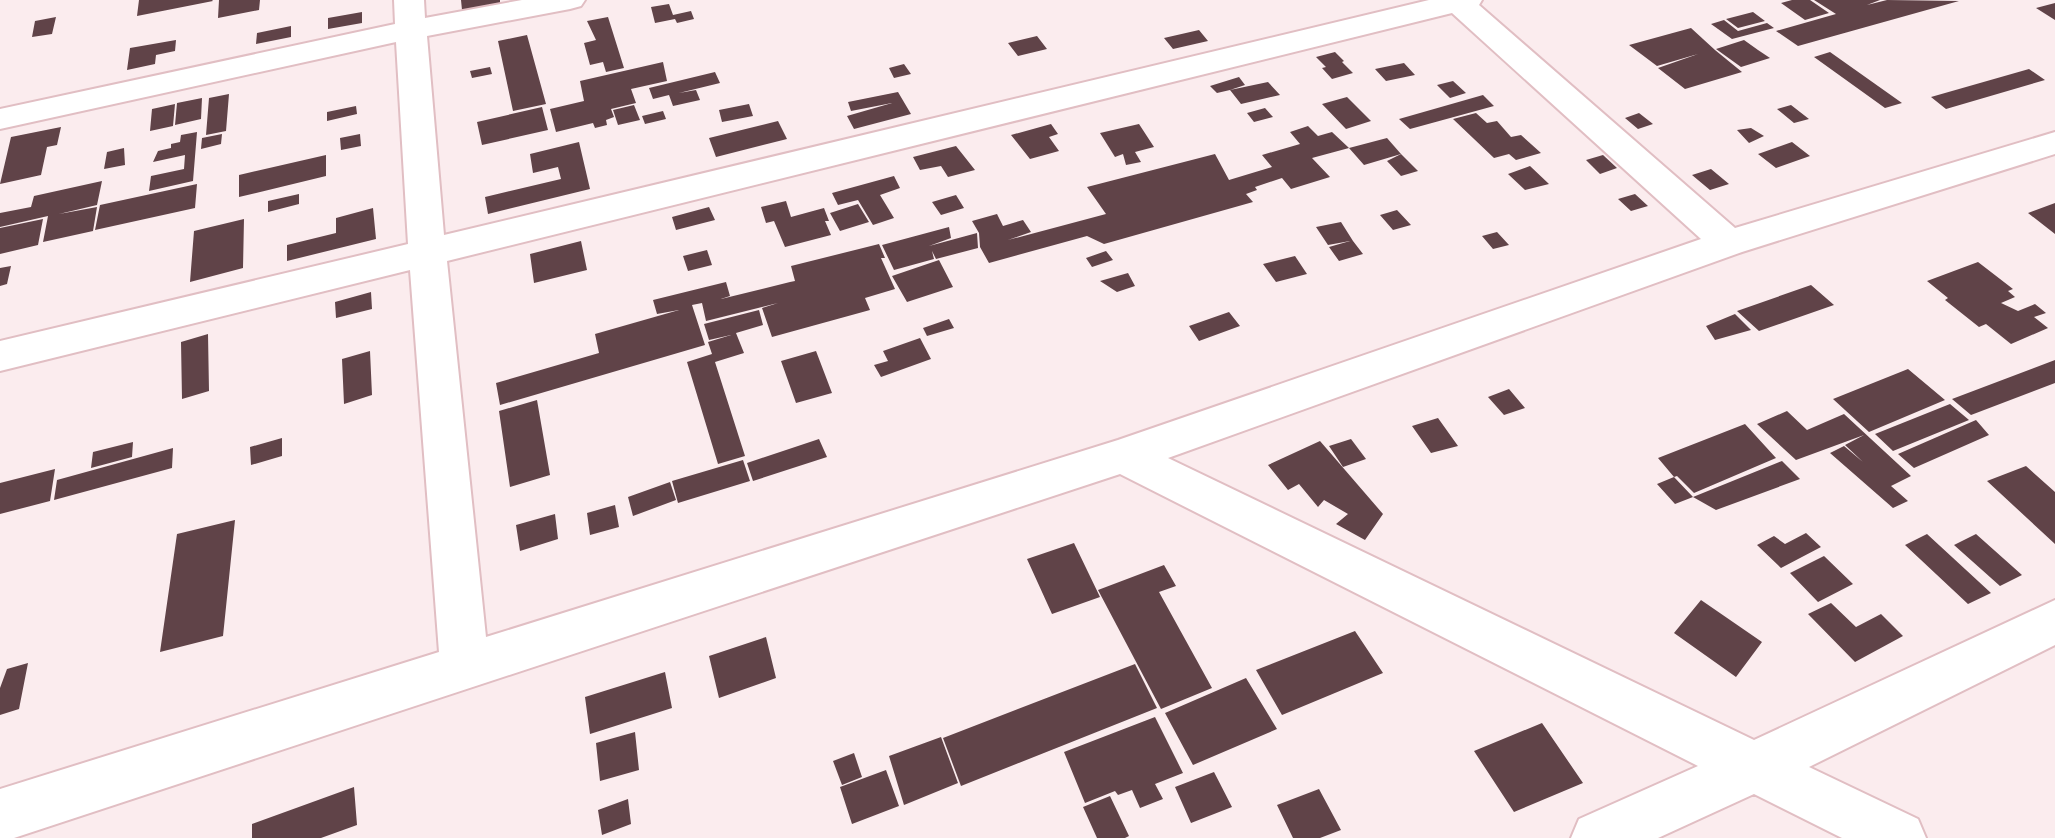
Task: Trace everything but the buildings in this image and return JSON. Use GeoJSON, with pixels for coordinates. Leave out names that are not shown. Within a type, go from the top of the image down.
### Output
{"type":"FeatureCollection","features":[{"type":"Feature","properties":{"kind":"street"},"geometry":{"type":"LineString","coordinates":[[0,119],[410,15],[570,0]]}},
{"type":"Feature","properties":{"kind":"street"},"geometry":{"type":"LineString","coordinates":[[0,356],[1460,1],[1729,243]]}},
{"type":"Feature","properties":{"kind":"street"},"geometry":{"type":"LineString","coordinates":[[410,15],[427,252],[465,667]]}},
{"type":"Feature","properties":{"kind":"street"},"geometry":{"type":"LineString","coordinates":[[0,816],[1123,456],[1729,243],[2055,143]]}},
{"type":"Feature","properties":{"kind":"street"},"geometry":{"type":"LineString","coordinates":[[1123,456],[1899,838]]}},
{"type":"Feature","properties":{"kind":"street"},"geometry":{"type":"LineString","coordinates":[[1598,838],[1754,767],[2055,621]]}}]}
